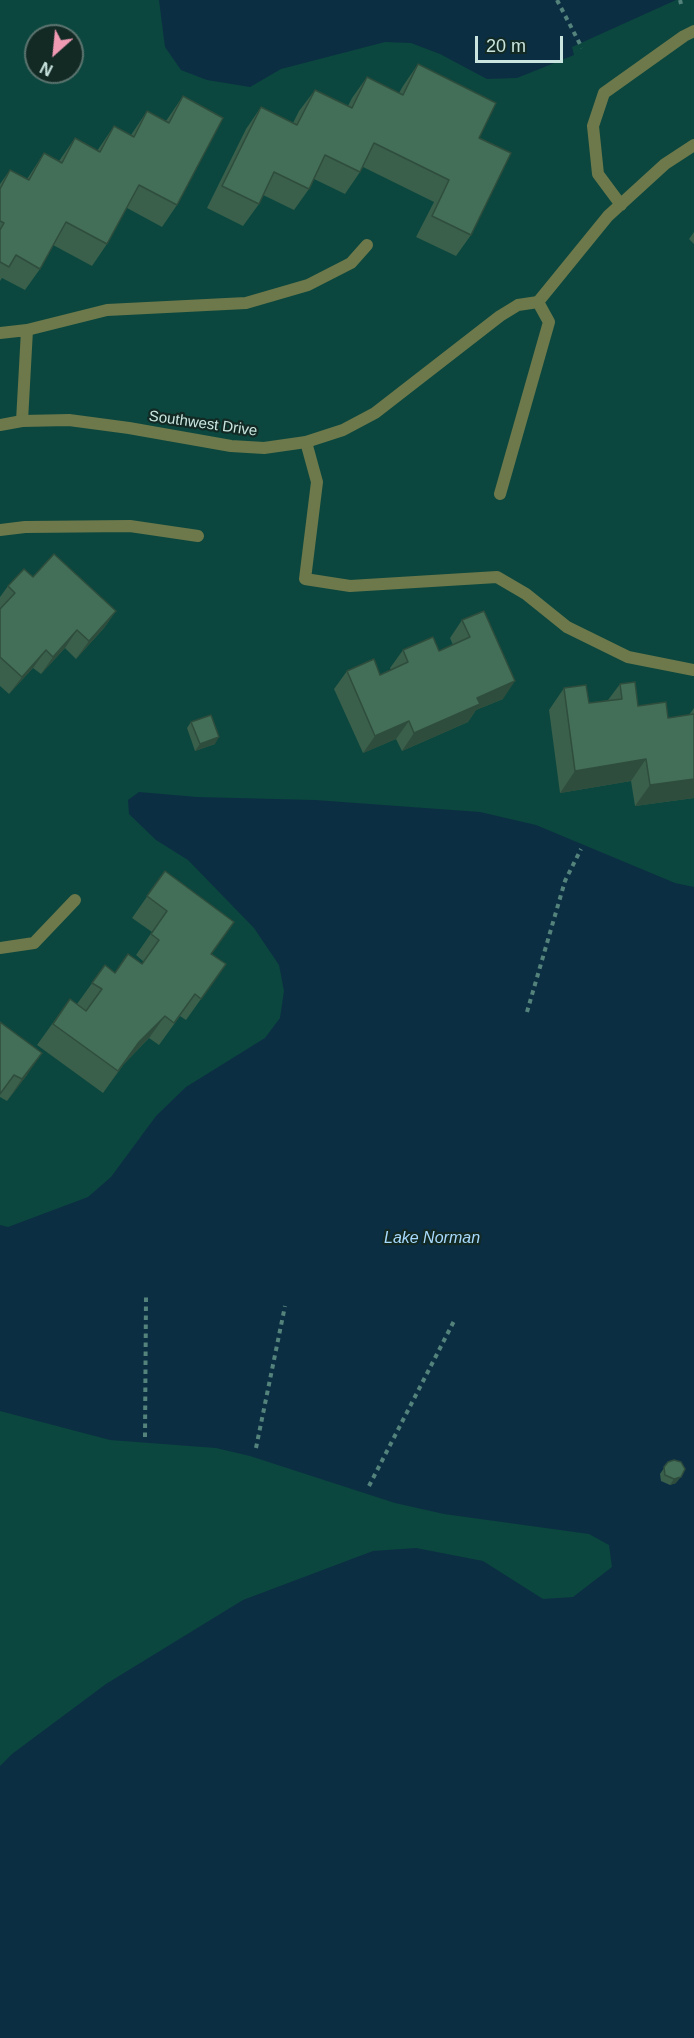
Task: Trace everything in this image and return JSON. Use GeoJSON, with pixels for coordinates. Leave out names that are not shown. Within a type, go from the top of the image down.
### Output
{"type":"FeatureCollection","features":[{"type":"Feature","properties":{"kind":"street"},"geometry":{"type":"LineString","coordinates":[[621,205],[598,174],[592,126],[604,93],[684,36],[694,32]]}},
{"type":"Feature","properties":{"kind":"street"},"geometry":{"type":"LineString","coordinates":[[500,494],[549,322],[538,302],[608,216],[665,164],[694,145]]}},
{"type":"Feature","properties":{"kind":"street"},"geometry":{"type":"LineString","coordinates":[[0,333],[27,330],[107,310],[246,303],[308,285],[351,263],[367,245]]}},
{"type":"Feature","properties":{"kind":"street","name":"Southwest Drive"},"geometry":{"type":"LineString","coordinates":[[0,425],[22,421],[69,420],[231,446],[264,447],[306,442],[343,430],[375,413],[500,315],[518,305],[538,302]]}},
{"type":"Feature","properties":{"kind":"street"},"geometry":{"type":"LineString","coordinates":[[22,421],[27,330]]}},
{"type":"Feature","properties":{"kind":"street"},"geometry":{"type":"LineString","coordinates":[[306,442],[317,482],[305,579],[350,586],[497,577],[526,594],[567,627],[628,657],[694,670]]}},
{"type":"Feature","properties":{"kind":"street"},"geometry":{"type":"LineString","coordinates":[[0,530],[25,527],[130,526],[198,536]]}},
{"type":"Feature","properties":{"kind":"street"},"geometry":{"type":"LineString","coordinates":[[0,948],[34,943],[75,900]]}},
{"type":"Feature","properties":{"kind":"path"},"geometry":{"type":"LineString","coordinates":[[557,0],[582,48]]}},
{"type":"Feature","properties":{"kind":"path"},"geometry":{"type":"LineString","coordinates":[[527,1012],[565,881],[581,849]]}},
{"type":"Feature","properties":{"kind":"path"},"geometry":{"type":"LineString","coordinates":[[145,1437],[146,1297]]}},
{"type":"Feature","properties":{"kind":"path"},"geometry":{"type":"LineString","coordinates":[[256,1448],[285,1306]]}},
{"type":"Feature","properties":{"kind":"path"},"geometry":{"type":"LineString","coordinates":[[369,1486],[454,1321]]}},
{"type":"Feature","properties":{"kind":"water"},"geometry":{"type":"Polygon","coordinates":[[[159,0],[676,0],[572,47],[574,55],[517,78],[487,79],[440,54],[411,43],[385,42],[281,69],[250,87],[207,80],[181,70],[165,47],[159,0]]]}},
{"type":"Feature","properties":{"kind":"water","name":"Lake Norman"},"geometry":{"type":"Polygon","coordinates":[[[139,792],[197,797],[315,800],[480,812],[536,825],[675,883],[694,887],[694,2038],[0,2038],[0,1766],[12,1754],[106,1684],[243,1600],[373,1551],[416,1548],[483,1561],[543,1599],[573,1597],[612,1567],[609,1545],[589,1534],[444,1514],[395,1503],[250,1456],[216,1448],[110,1440],[0,1411],[0,1225],[8,1227],[88,1197],[111,1177],[156,1116],[186,1087],[265,1038],[280,1018],[284,991],[279,965],[254,928],[188,860],[156,840],[129,814],[128,800],[139,792]]]}},
{"type":"Feature","properties":{"kind":"building"},"geometry":{"type":"Polygon","coordinates":[[[418,64],[496,103],[479,138],[511,153],[471,235],[432,216],[449,180],[374,143],[360,172],[325,155],[309,189],[274,172],[259,204],[222,186],[261,107],[297,125],[315,90],[352,108],[367,77],[403,95],[418,64]]]}},
{"type":"Feature","properties":{"kind":"building"},"geometry":{"type":"Polygon","coordinates":[[[183,96],[223,118],[177,205],[139,185],[107,244],[66,222],[40,269],[16,255],[9,267],[0,262],[0,230],[4,223],[0,221],[0,189],[10,170],[29,180],[44,153],[62,163],[75,138],[100,152],[114,126],[134,137],[147,111],[169,123],[183,96]]]}},
{"type":"Feature","properties":{"kind":"building"},"geometry":{"type":"Polygon","coordinates":[[[54,554],[116,611],[89,641],[77,630],[53,657],[46,650],[22,677],[0,657],[0,609],[15,593],[8,586],[24,569],[33,577],[54,554]]]}},
{"type":"Feature","properties":{"kind":"building"},"geometry":{"type":"Polygon","coordinates":[[[484,611],[515,681],[477,698],[480,704],[414,733],[409,721],[375,736],[347,671],[374,659],[380,675],[408,662],[403,650],[433,637],[439,651],[470,637],[462,620],[484,611]]]}},
{"type":"Feature","properties":{"kind":"building"},"geometry":{"type":"Polygon","coordinates":[[[635,682],[638,706],[666,702],[668,718],[694,714],[694,779],[650,785],[646,759],[575,771],[564,688],[586,685],[589,703],[622,699],[620,684],[635,682]]]}},
{"type":"Feature","properties":{"kind":"building"},"geometry":{"type":"Polygon","coordinates":[[[211,715],[219,737],[200,744],[191,722],[211,715]]]}},
{"type":"Feature","properties":{"kind":"building"},"geometry":{"type":"Polygon","coordinates":[[[165,871],[234,922],[211,954],[226,964],[201,999],[195,994],[174,1023],[165,1016],[139,1042],[118,1071],[53,1024],[70,999],[86,1011],[102,989],[92,983],[105,965],[115,973],[128,954],[142,964],[159,940],[151,934],[167,911],[147,896],[165,871]]]}},
{"type":"Feature","properties":{"kind":"building"},"geometry":{"type":"Polygon","coordinates":[[[0,1022],[42,1053],[22,1079],[14,1075],[0,1094],[0,1022]]]}},
{"type":"Feature","properties":{"kind":"building"},"geometry":{"type":"Polygon","coordinates":[[[674,1460],[681,1462],[685,1469],[681,1477],[674,1479],[665,1475],[664,1467],[668,1462],[674,1460]]]}}]}
